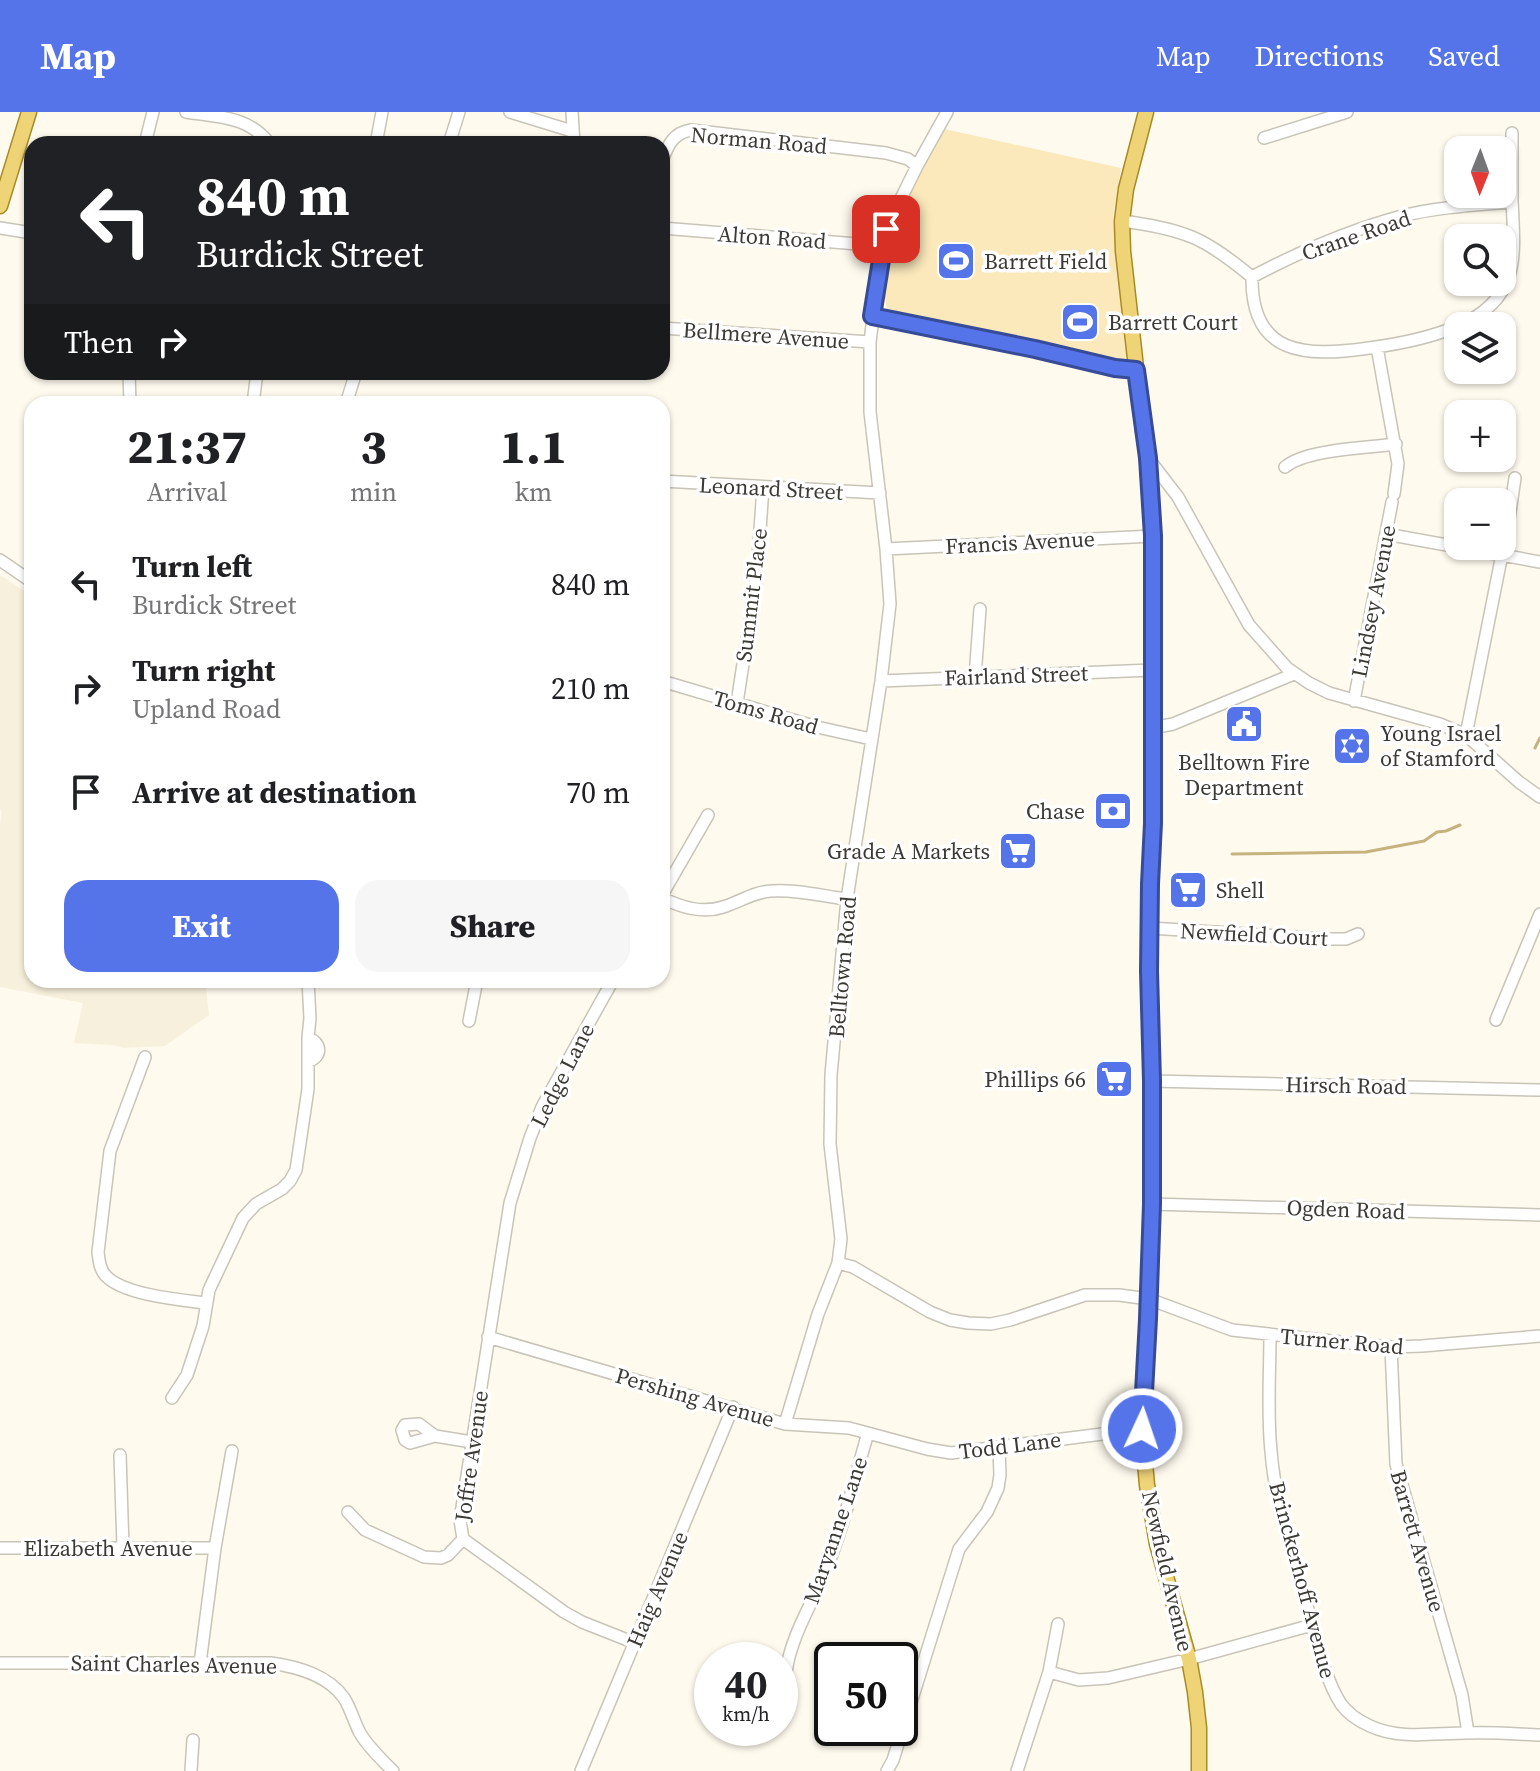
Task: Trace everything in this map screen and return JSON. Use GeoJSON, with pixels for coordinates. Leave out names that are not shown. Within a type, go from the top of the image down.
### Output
{"type":"FeatureCollection","features":[{"type":"Feature","properties":{"kind":"main road"},"geometry":{"type":"LineString","coordinates":[[0,206],[29,112]]}},
{"type":"Feature","properties":{"kind":"main road","name":"Newfield Avenue"},"geometry":{"type":"LineString","coordinates":[[1146,112],[1129,175],[1122,221],[1148,458],[1153,536],[1150,928],[1152,1204],[1142,1429],[1157,1544],[1195,1692],[1199,1771]]}},
{"type":"Feature","properties":{"kind":"street"},"geometry":{"type":"LineString","coordinates":[[147,136],[153,112]]}},
{"type":"Feature","properties":{"kind":"street"},"geometry":{"type":"LineString","coordinates":[[186,112],[244,123],[264,136]]}},
{"type":"Feature","properties":{"kind":"street"},"geometry":{"type":"LineString","coordinates":[[378,136],[382,112]]}},
{"type":"Feature","properties":{"kind":"street"},"geometry":{"type":"LineString","coordinates":[[452,136],[459,112]]}},
{"type":"Feature","properties":{"kind":"street"},"geometry":{"type":"LineString","coordinates":[[510,112],[568,136]]}},
{"type":"Feature","properties":{"kind":"street"},"geometry":{"type":"LineString","coordinates":[[572,112],[573,136]]}},
{"type":"Feature","properties":{"kind":"street","name":"Belltown Road"},"geometry":{"type":"LineString","coordinates":[[838,1263],[841,1239],[829,1111],[847,899],[890,604],[870,412],[872,316],[882,246],[889,221],[947,112]]}},
{"type":"Feature","properties":{"kind":"street"},"geometry":{"type":"LineString","coordinates":[[1264,138],[1310,117],[1347,112]]}},
{"type":"Feature","properties":{"kind":"street","name":"Norman Road"},"geometry":{"type":"LineString","coordinates":[[670,143],[679,133],[691,130],[886,153],[908,159],[917,166]]}},
{"type":"Feature","properties":{"kind":"street","name":"Crane Road"},"geometry":{"type":"LineString","coordinates":[[1252,277],[1368,226],[1403,216],[1457,208]]}},
{"type":"Feature","properties":{"kind":"street"},"geometry":{"type":"LineString","coordinates":[[1481,312],[1496,298],[1508,280],[1515,239],[1512,208]]}},
{"type":"Feature","properties":{"kind":"street"},"geometry":{"type":"LineString","coordinates":[[1122,221],[1194,237],[1252,277],[1253,301],[1258,317],[1268,333],[1297,350],[1321,353],[1377,347],[1444,332]]}},
{"type":"Feature","properties":{"kind":"street"},"geometry":{"type":"LineString","coordinates":[[0,228],[24,232]]}},
{"type":"Feature","properties":{"kind":"street","name":"Alton Road"},"geometry":{"type":"LineString","coordinates":[[670,229],[882,246]]}},
{"type":"Feature","properties":{"kind":"street"},"geometry":{"type":"LineString","coordinates":[[872,316],[1136,370]]}},
{"type":"Feature","properties":{"kind":"street","name":"Bellmere Avenue"},"geometry":{"type":"LineString","coordinates":[[670,329],[870,342]]}},
{"type":"Feature","properties":{"kind":"street","name":"Lindsey Avenue"},"geometry":{"type":"LineString","coordinates":[[1354,701],[1398,464],[1377,347]]}},
{"type":"Feature","properties":{"kind":"street"},"geometry":{"type":"LineString","coordinates":[[1285,467],[1313,455],[1396,444]]}},
{"type":"Feature","properties":{"kind":"street"},"geometry":{"type":"LineString","coordinates":[[1148,458],[1178,497],[1249,625],[1294,674],[1320,689],[1440,724],[1466,735],[1540,797]]}},
{"type":"Feature","properties":{"kind":"street"},"geometry":{"type":"LineString","coordinates":[[1513,488],[1515,478]]}},
{"type":"Feature","properties":{"kind":"street","name":"Leonard Street"},"geometry":{"type":"LineString","coordinates":[[670,481],[880,493]]}},
{"type":"Feature","properties":{"kind":"street","name":"Summit Place"},"geometry":{"type":"LineString","coordinates":[[737,703],[757,573],[763,487]]}},
{"type":"Feature","properties":{"kind":"street"},"geometry":{"type":"LineString","coordinates":[[1386,534],[1444,545]]}},
{"type":"Feature","properties":{"kind":"street","name":"Francis Avenue"},"geometry":{"type":"LineString","coordinates":[[886,549],[1153,536]]}},
{"type":"Feature","properties":{"kind":"street"},"geometry":{"type":"LineString","coordinates":[[1516,558],[1540,562]]}},
{"type":"Feature","properties":{"kind":"street"},"geometry":{"type":"LineString","coordinates":[[0,560],[24,576]]}},
{"type":"Feature","properties":{"kind":"street"},"geometry":{"type":"LineString","coordinates":[[1466,735],[1500,560]]}},
{"type":"Feature","properties":{"kind":"street"},"geometry":{"type":"LineString","coordinates":[[975,677],[980,609]]}},
{"type":"Feature","properties":{"kind":"street","name":"Fairland Street"},"geometry":{"type":"LineString","coordinates":[[881,681],[1152,670]]}},
{"type":"Feature","properties":{"kind":"street"},"geometry":{"type":"LineString","coordinates":[[1152,728],[1173,724],[1294,674]]}},
{"type":"Feature","properties":{"kind":"street","name":"Toms Road"},"geometry":{"type":"LineString","coordinates":[[670,683],[817,727],[871,739]]}},
{"type":"Feature","properties":{"kind":"street"},"geometry":{"type":"LineString","coordinates":[[670,882],[708,815]]}},
{"type":"Feature","properties":{"kind":"street"},"geometry":{"type":"LineString","coordinates":[[670,901],[681,907],[700,910],[723,907],[753,894],[776,890],[847,899]]}},
{"type":"Feature","properties":{"kind":"street"},"geometry":{"type":"LineString","coordinates":[[1496,1020],[1540,914]]}},
{"type":"Feature","properties":{"kind":"street","name":"Newfield Court"},"geometry":{"type":"LineString","coordinates":[[1150,928],[1326,939],[1346,939],[1358,934]]}},
{"type":"Feature","properties":{"kind":"street"},"geometry":{"type":"LineString","coordinates":[[172,1398],[187,1375],[203,1326],[214,1276],[243,1218],[256,1204],[282,1189],[296,1170],[306,1105],[308,988]]}},
{"type":"Feature","properties":{"kind":"street"},"geometry":{"type":"LineString","coordinates":[[469,1021],[475,988]]}},
{"type":"Feature","properties":{"kind":"street","name":"Ledge Lane"},"geometry":{"type":"LineString","coordinates":[[519,1174],[542,1107],[609,988]]}},
{"type":"Feature","properties":{"kind":"street"},"geometry":{"type":"LineString","coordinates":[[145,1057],[110,1151],[99,1262],[107,1277],[122,1287],[206,1303]]}},
{"type":"Feature","properties":{"kind":"street","name":"Hirsch Road"},"geometry":{"type":"LineString","coordinates":[[1152,1081],[1540,1090]]}},
{"type":"Feature","properties":{"kind":"street","name":"Joffre Avenue"},"geometry":{"type":"LineString","coordinates":[[519,1174],[510,1203],[488,1337],[460,1520],[463,1539],[564,1612],[635,1643]]}},
{"type":"Feature","properties":{"kind":"street","name":"Ogden Road"},"geometry":{"type":"LineString","coordinates":[[1152,1204],[1540,1215]]}},
{"type":"Feature","properties":{"kind":"street"},"geometry":{"type":"LineString","coordinates":[[838,1263],[853,1267],[930,1312],[950,1320],[982,1325],[1010,1320],[1085,1295],[1149,1299]]}},
{"type":"Feature","properties":{"kind":"street","name":"Pershing Avenue"},"geometry":{"type":"LineString","coordinates":[[488,1337],[785,1424],[818,1314],[838,1263]]}},
{"type":"Feature","properties":{"kind":"street","name":"Turner Road"},"geometry":{"type":"LineString","coordinates":[[1149,1299],[1232,1330],[1391,1347],[1540,1336]]}},
{"type":"Feature","properties":{"kind":"street","name":"Brinckerhoff Avenue"},"geometry":{"type":"LineString","coordinates":[[1270,1335],[1269,1433],[1274,1476],[1312,1625],[1333,1689],[1349,1714],[1371,1727],[1410,1735],[1468,1733]]}},
{"type":"Feature","properties":{"kind":"street","name":"Barrett Avenue"},"geometry":{"type":"LineString","coordinates":[[1391,1347],[1396,1464],[1462,1695],[1468,1733]]}},
{"type":"Feature","properties":{"kind":"street","name":"Haig Avenue"},"geometry":{"type":"LineString","coordinates":[[581,1771],[733,1407]]}},
{"type":"Feature","properties":{"kind":"street","name":"Todd Lane"},"geometry":{"type":"LineString","coordinates":[[785,1424],[849,1428],[951,1453],[1142,1429]]}},
{"type":"Feature","properties":{"kind":"street","name":"Maryanne Lane"},"geometry":{"type":"LineString","coordinates":[[793,1642],[829,1560],[868,1433]]}},
{"type":"Feature","properties":{"kind":"street"},"geometry":{"type":"LineString","coordinates":[[435,1436],[472,1442]]}},
{"type":"Feature","properties":{"kind":"street"},"geometry":{"type":"LineString","coordinates":[[887,1771],[896,1752],[959,1549],[987,1512],[998,1488],[999,1448]]}},
{"type":"Feature","properties":{"kind":"street"},"geometry":{"type":"LineString","coordinates":[[200,1663],[232,1451]]}},
{"type":"Feature","properties":{"kind":"street"},"geometry":{"type":"LineString","coordinates":[[120,1455],[123,1547]]}},
{"type":"Feature","properties":{"kind":"street"},"geometry":{"type":"LineString","coordinates":[[348,1512],[365,1530],[424,1557],[441,1558],[448,1555],[463,1539]]}},
{"type":"Feature","properties":{"kind":"street","name":"Elizabeth Avenue"},"geometry":{"type":"LineString","coordinates":[[0,1548],[215,1548]]}},
{"type":"Feature","properties":{"kind":"street"},"geometry":{"type":"LineString","coordinates":[[1017,1771],[1049,1672],[1058,1624]]}},
{"type":"Feature","properties":{"kind":"street"},"geometry":{"type":"LineString","coordinates":[[1049,1672],[1079,1680],[1095,1680],[1189,1659],[1312,1625]]}},
{"type":"Feature","properties":{"kind":"street","name":"Saint Charles Avenue"},"geometry":{"type":"LineString","coordinates":[[0,1663],[271,1663],[292,1666],[327,1682],[343,1697],[361,1735],[393,1771]]}},
{"type":"Feature","properties":{"kind":"street"},"geometry":{"type":"LineString","coordinates":[[1468,1733],[1540,1735]]}},
{"type":"Feature","properties":{"kind":"street"},"geometry":{"type":"LineString","coordinates":[[191,1771],[193,1740]]}},
{"type":"Feature","properties":{"kind":"shaded area"},"geometry":{"type":"Polygon","coordinates":[[[944,129],[1121,168],[1113,219],[1125,361],[1106,361],[897,314],[887,309],[885,297],[882,297],[893,226],[944,129]]]}},
{"type":"Feature","properties":{"kind":"shaded area"},"geometry":{"type":"Polygon","coordinates":[[[0,575],[24,591],[24,988],[206,988],[209,1015],[165,1046],[124,1048],[74,1043],[83,1003],[0,987],[0,575]]]}},
{"type":"Feature","properties":{"kind":"waterway"},"geometry":{"type":"LineString","coordinates":[[1535,748],[1540,738]]}},
{"type":"Feature","properties":{"kind":"waterway"},"geometry":{"type":"LineString","coordinates":[[1232,854],[1366,852],[1424,841],[1437,832],[1460,825]]}},
{"type":"Feature","properties":{"kind":"place","name":"Barrett Field"},"geometry":{"type":"Point","coordinates":[956,261]}},
{"type":"Feature","properties":{"kind":"place","name":"Barrett Court"},"geometry":{"type":"Point","coordinates":[1080,322]}},
{"type":"Feature","properties":{"kind":"place","name":"Belltown Fire Department"},"geometry":{"type":"Point","coordinates":[1244,724]}},
{"type":"Feature","properties":{"kind":"place","name":"Young Israel of Stamford"},"geometry":{"type":"Point","coordinates":[1352,746]}},
{"type":"Feature","properties":{"kind":"place","name":"Chase"},"geometry":{"type":"Point","coordinates":[1113,811]}},
{"type":"Feature","properties":{"kind":"place","name":"Grade A Markets"},"geometry":{"type":"Point","coordinates":[1018,851]}},
{"type":"Feature","properties":{"kind":"place","name":"Shell"},"geometry":{"type":"Point","coordinates":[1188,890]}},
{"type":"Feature","properties":{"kind":"place","name":"Phillips 66"},"geometry":{"type":"Point","coordinates":[1114,1079]}},
{"type":"Feature","properties":{"kind":"route"},"geometry":{"type":"LineString","coordinates":[[886,229],[872,316],[1136,370],[1148,458],[1153,536],[1153,823],[1149,971],[1152,1204],[1142,1429]]}}]}
